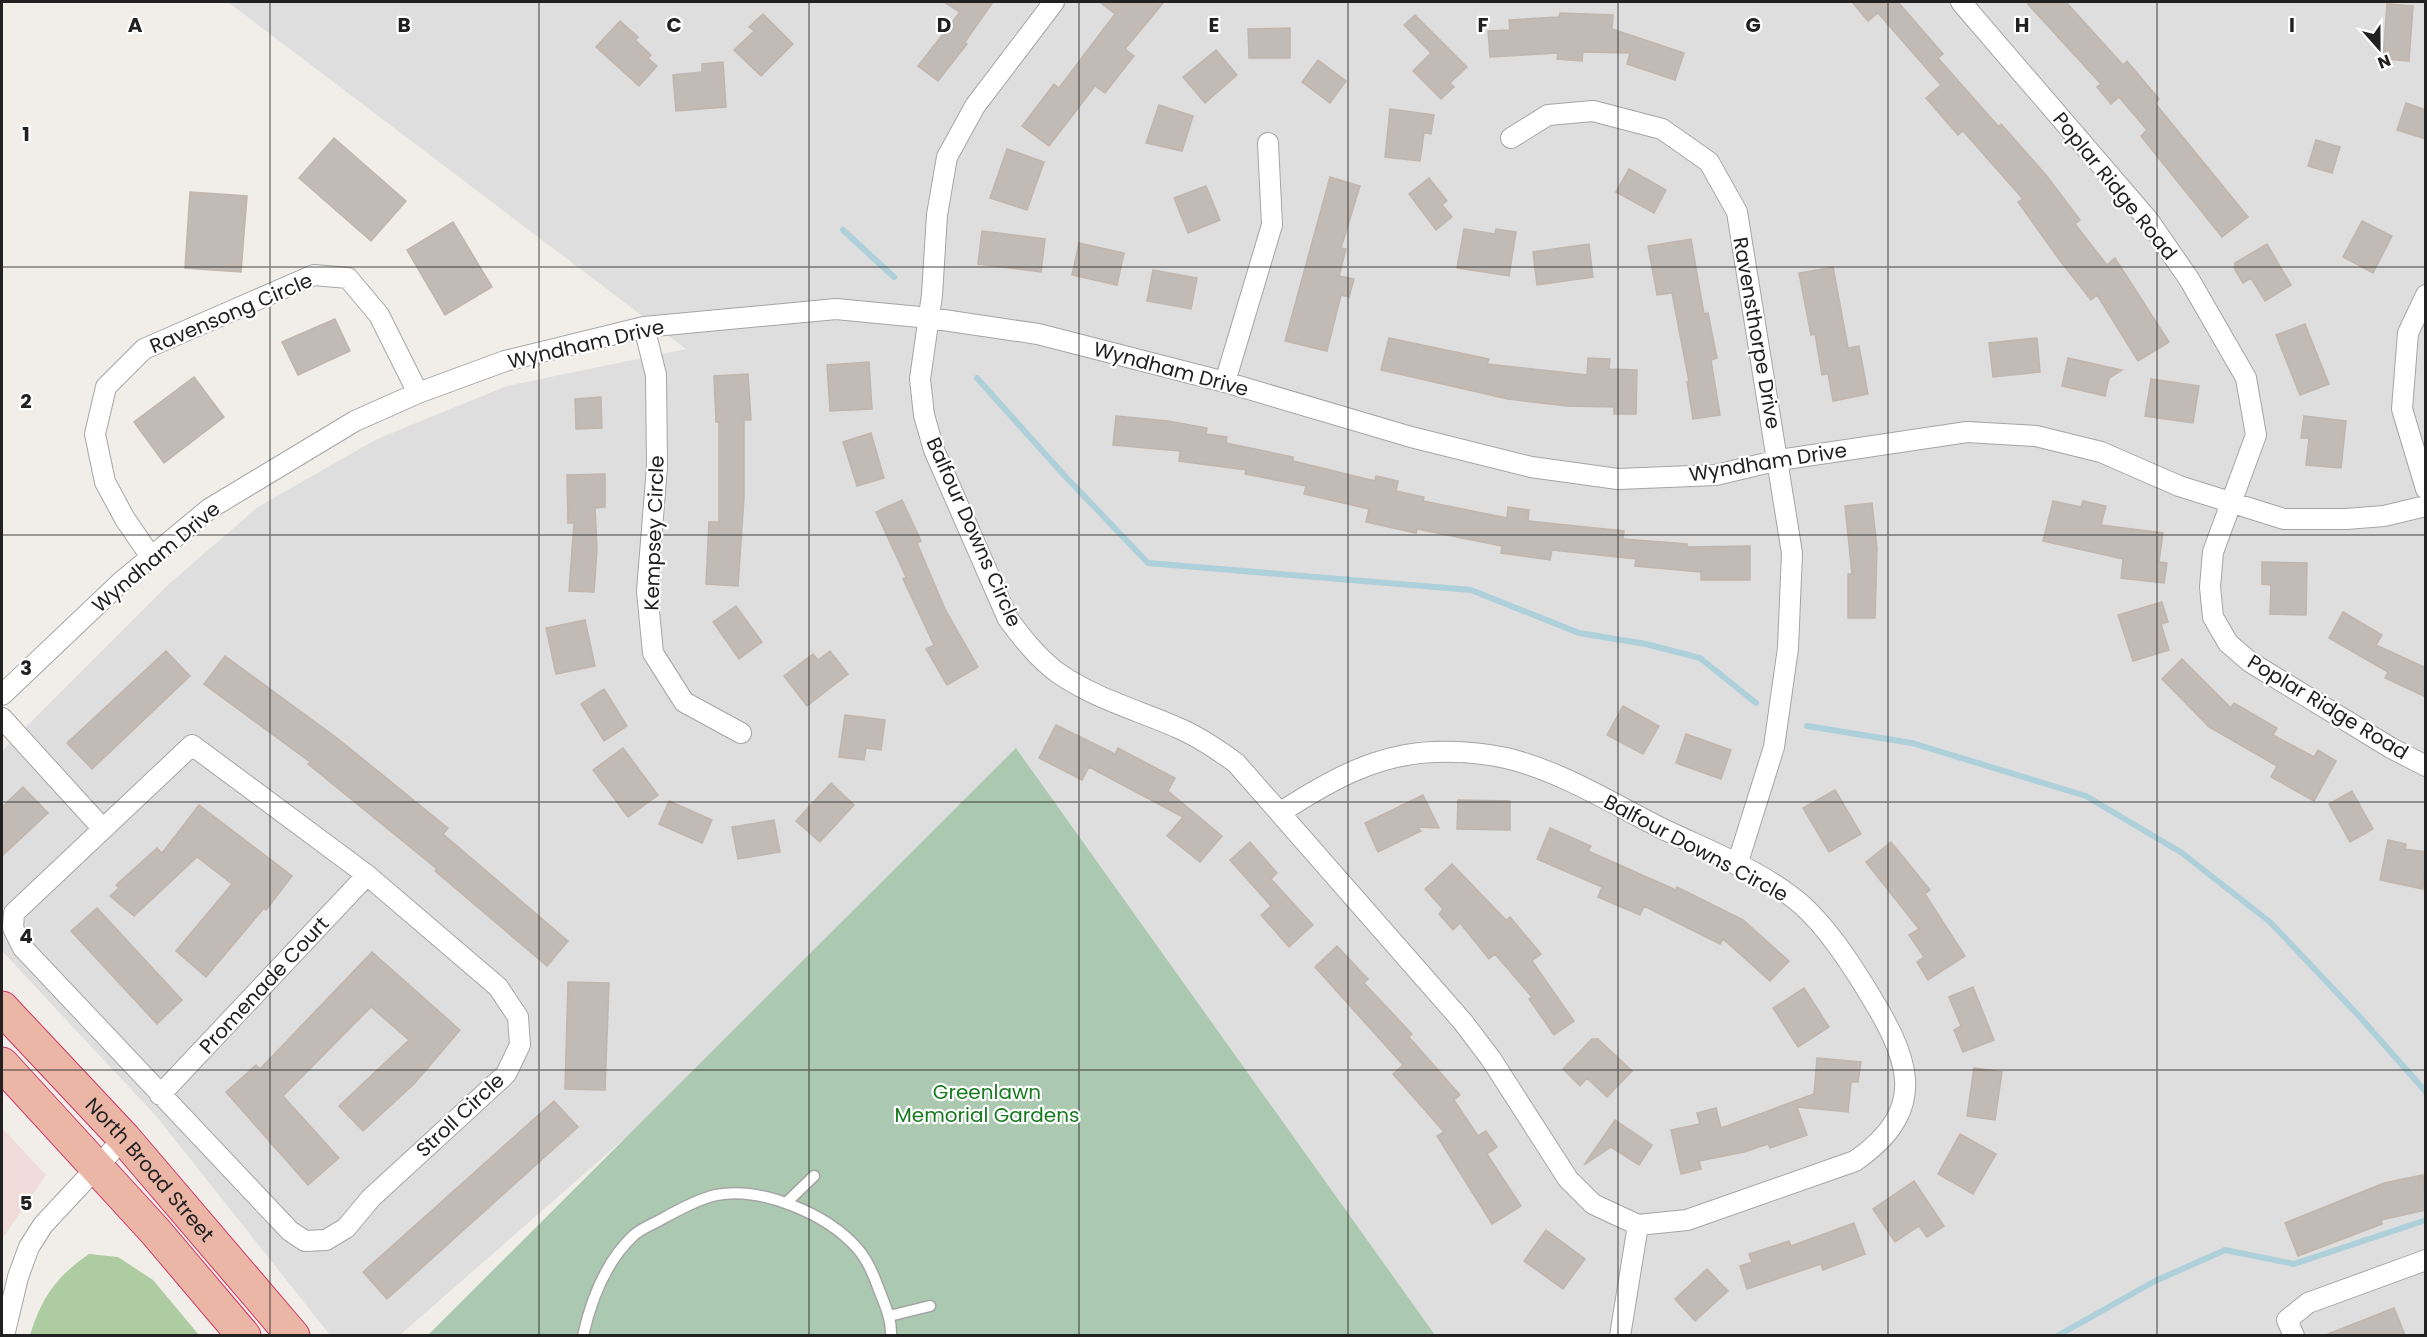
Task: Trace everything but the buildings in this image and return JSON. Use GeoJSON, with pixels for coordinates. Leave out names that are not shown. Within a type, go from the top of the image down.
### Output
{"type":"FeatureCollection","features":[{"type":"Feature","properties":{"kind":"highway","name":"North Broad Street"},"geometry":{"type":"LineString","coordinates":[[2,1008],[124,1138],[293,1335]]}},
{"type":"Feature","properties":{"kind":"highway","name":"North Broad Street"},"geometry":{"type":"LineString","coordinates":[[2,1065],[98,1167],[244,1335]]}},
{"type":"Feature","properties":{"kind":"street","name":"Balfour Downs Circle"},"geometry":{"type":"LineString","coordinates":[[1054,2],[975,106],[947,157],[936,215],[930,318],[920,379],[924,415],[934,450],[1013,626],[1039,657],[1059,673],[1086,689],[1178,728],[1209,744],[1236,763],[1470,1031],[1497,1067],[1568,1179],[1593,1204],[1638,1224],[1687,1220],[1855,1161],[1874,1148],[1893,1127],[1903,1104],[1904,1063],[1892,1031],[1856,972],[1822,925],[1801,904],[1775,885],[1737,865],[1543,770],[1506,758],[1471,752],[1435,752],[1396,756],[1362,766],[1330,780],[1281,812]]}},
{"type":"Feature","properties":{"kind":"street","name":"Poplar Ridge Road"},"geometry":{"type":"LineString","coordinates":[[1961,2],[2149,221],[2189,279],[2246,378],[2256,435],[2213,552],[2210,587],[2213,617],[2228,643],[2250,662],[2308,699],[2426,766]]}},
{"type":"Feature","properties":{"kind":"street","name":"Ravensthorpe Drive"},"geometry":{"type":"LineString","coordinates":[[1511,138],[1548,115],[1593,111],[1662,129],[1709,162],[1737,212],[1779,460],[1792,553],[1788,648],[1774,747],[1737,865]]}},
{"type":"Feature","properties":{"kind":"street"},"geometry":{"type":"LineString","coordinates":[[1225,382],[1272,225],[1268,143]]}},
{"type":"Feature","properties":{"kind":"street","name":"Ravensong Circle"},"geometry":{"type":"LineString","coordinates":[[151,557],[125,519],[105,482],[95,434],[106,387],[144,349],[314,275],[348,278],[379,315],[418,393]]}},
{"type":"Feature","properties":{"kind":"street"},"geometry":{"type":"LineString","coordinates":[[2426,295],[2408,333],[2402,409],[2426,489]]}},
{"type":"Feature","properties":{"kind":"street","name":"Wyndham Drive"},"geometry":{"type":"LineString","coordinates":[[2,695],[151,557],[208,509],[355,421],[418,393],[505,361],[644,327],[836,309],[930,318],[1038,334],[1225,382],[1411,437],[1530,467],[1618,479],[1716,475],[1779,460],[1967,432],[2036,436],[2101,452],[2179,486],[2233,501],[2284,519],[2346,519],[2384,516],[2426,506]]}},
{"type":"Feature","properties":{"kind":"street","name":"Kempsey Circle"},"geometry":{"type":"LineString","coordinates":[[644,327],[656,375],[657,467],[647,591],[653,653],[684,702],[741,733]]}},
{"type":"Feature","properties":{"kind":"street"},"geometry":{"type":"LineString","coordinates":[[2,718],[104,829]]}},
{"type":"Feature","properties":{"kind":"street","name":"Stroll Circle"},"geometry":{"type":"LineString","coordinates":[[192,745],[367,875],[498,987],[518,1017],[520,1045],[506,1074],[371,1198],[346,1228],[326,1240],[305,1241],[290,1231],[23,948],[13,928],[14,913],[192,745]]}},
{"type":"Feature","properties":{"kind":"street","name":"Promenade Court"},"geometry":{"type":"LineString","coordinates":[[160,1095],[367,875]]}},
{"type":"Feature","properties":{"kind":"street"},"geometry":{"type":"LineString","coordinates":[[4,1335],[18,1277],[29,1247],[43,1225],[124,1138]]}},
{"type":"Feature","properties":{"kind":"street"},"geometry":{"type":"LineString","coordinates":[[1620,1335],[1638,1224]]}},
{"type":"Feature","properties":{"kind":"street"},"geometry":{"type":"LineString","coordinates":[[2294,1335],[2287,1320],[2308,1303],[2426,1260]]}},
{"type":"Feature","properties":{"kind":"lane"},"geometry":{"type":"LineString","coordinates":[[786,1203],[814,1176]]}},
{"type":"Feature","properties":{"kind":"lane"},"geometry":{"type":"LineString","coordinates":[[584,1335],[596,1290],[615,1258],[635,1234],[676,1211],[717,1195],[760,1195],[786,1203],[832,1226],[857,1247],[872,1269],[888,1316],[891,1335]]}},
{"type":"Feature","properties":{"kind":"lane"},"geometry":{"type":"LineString","coordinates":[[888,1316],[930,1306]]}},
{"type":"Feature","properties":{"kind":"shaded area"},"geometry":{"type":"Polygon","coordinates":[[[228,2],[2425,2],[2425,1335],[1435,1335],[1017,749],[760,1020],[400,1335],[330,1335],[156,1116],[2,951],[2,751],[170,583],[258,507],[377,439],[507,386],[686,349],[228,2]]]}},
{"type":"Feature","properties":{"kind":"shaded area"},"geometry":{"type":"Polygon","coordinates":[[[2,1128],[46,1175],[2,1239],[2,1128]]]}},
{"type":"Feature","properties":{"kind":"green space","name":"Greenlawn Memorial Gardens"},"geometry":{"type":"Polygon","coordinates":[[[1016,748],[1435,1335],[427,1336],[1016,748]]]}},
{"type":"Feature","properties":{"kind":"green space"},"geometry":{"type":"Polygon","coordinates":[[[89,1254],[118,1257],[153,1280],[199,1335],[30,1335],[45,1299],[52,1289],[68,1271],[89,1254]]]}},
{"type":"Feature","properties":{"kind":"waterway"},"geometry":{"type":"LineString","coordinates":[[843,230],[894,277]]}},
{"type":"Feature","properties":{"kind":"waterway"},"geometry":{"type":"LineString","coordinates":[[977,378],[1064,475],[1148,563],[1471,590],[1579,633],[1646,644],[1700,658],[1756,703]]}},
{"type":"Feature","properties":{"kind":"waterway"},"geometry":{"type":"LineString","coordinates":[[1807,726],[1912,743],[2086,796],[2182,853],[2270,922],[2359,1016],[2426,1092]]}},
{"type":"Feature","properties":{"kind":"waterway"},"geometry":{"type":"LineString","coordinates":[[2057,1336],[2155,1281],[2225,1250],[2294,1264],[2426,1220]]}}]}
